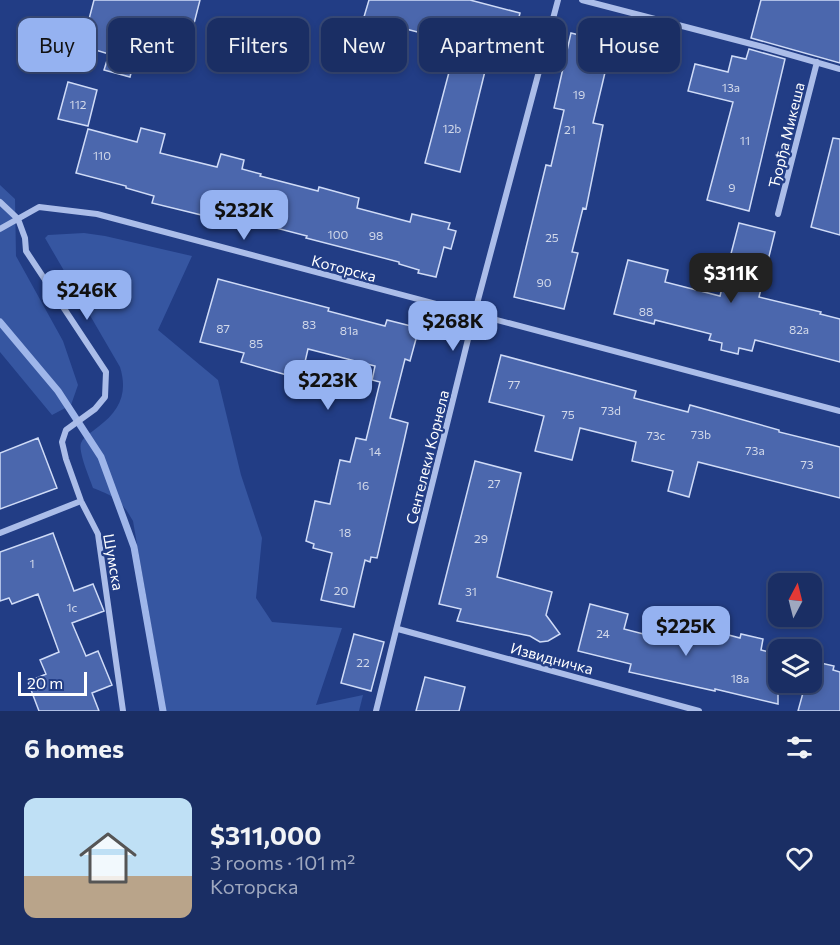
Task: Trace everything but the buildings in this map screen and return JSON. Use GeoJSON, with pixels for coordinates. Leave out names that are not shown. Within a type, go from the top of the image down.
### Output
{"type":"FeatureCollection","features":[{"type":"Feature","properties":{"kind":"street","name":"Сентелеки Корнела"},"geometry":{"type":"LineString","coordinates":[[376,711],[474,315],[558,0]]}},
{"type":"Feature","properties":{"kind":"street"},"geometry":{"type":"LineString","coordinates":[[582,0],[763,46],[840,69]]}},
{"type":"Feature","properties":{"kind":"street","name":"Ђорђа Микеша"},"geometry":{"type":"LineString","coordinates":[[778,214],[817,62]]}},
{"type":"Feature","properties":{"kind":"street"},"geometry":{"type":"LineString","coordinates":[[0,202],[18,219]]}},
{"type":"Feature","properties":{"kind":"street","name":"Которска"},"geometry":{"type":"LineString","coordinates":[[0,229],[39,207],[97,214],[840,411]]}},
{"type":"Feature","properties":{"kind":"street","name":"Шумска"},"geometry":{"type":"LineString","coordinates":[[18,219],[25,238],[26,251],[106,372],[105,397],[95,409],[66,430],[62,442],[81,501],[98,534],[123,711]]}},
{"type":"Feature","properties":{"kind":"street"},"geometry":{"type":"LineString","coordinates":[[0,533],[81,501]]}},
{"type":"Feature","properties":{"kind":"street","name":"Извидничка"},"geometry":{"type":"LineString","coordinates":[[398,629],[699,711]]}},
{"type":"Feature","properties":{"kind":"shaded area"},"geometry":{"type":"Polygon","coordinates":[[[0,185],[15,199],[16,256],[63,341],[78,385],[71,405],[52,415],[0,352],[0,185]]]}},
{"type":"Feature","properties":{"kind":"shaded area"},"geometry":{"type":"Polygon","coordinates":[[[84,233],[192,256],[158,330],[218,380],[241,475],[262,538],[256,598],[272,622],[342,628],[316,705],[363,695],[359,711],[166,711],[133,521],[117,500],[93,488],[81,453],[81,443],[84,438],[106,421],[117,408],[123,385],[120,367],[45,238],[48,235],[84,233]]]}},
{"type":"Feature","properties":{"kind":"waterway"},"geometry":{"type":"LineString","coordinates":[[0,322],[58,391],[101,457],[134,547],[163,711]]}}]}
